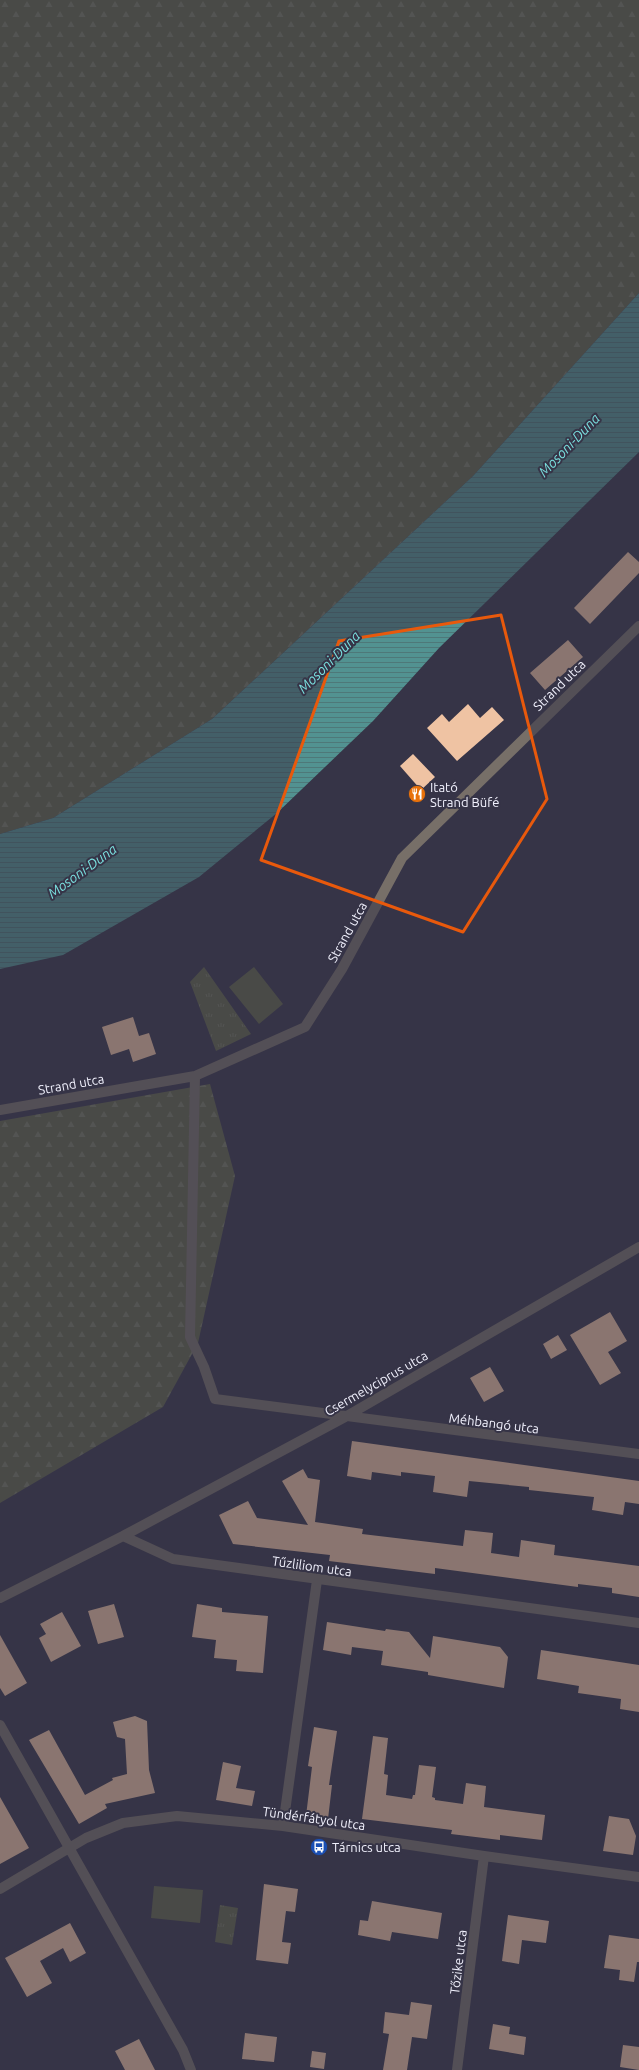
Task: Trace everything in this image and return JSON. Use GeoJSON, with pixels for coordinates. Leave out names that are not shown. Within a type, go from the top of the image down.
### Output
{"type":"FeatureCollection","features":[{"type":"Feature","properties":{"kind":"street","name":"Strand utca"},"geometry":{"type":"LineString","coordinates":[[0,1110],[195,1076],[248,1054],[305,1027],[342,969],[402,858],[639,626]]}},
{"type":"Feature","properties":{"kind":"street","name":"Méhbangó utca"},"geometry":{"type":"LineString","coordinates":[[195,1076],[190,1337],[204,1367],[215,1399],[639,1454]]}},
{"type":"Feature","properties":{"kind":"street","name":"Csermelyciprus utca"},"geometry":{"type":"LineString","coordinates":[[123,1536],[345,1417],[639,1247]]}},
{"type":"Feature","properties":{"kind":"street","name":"Tűzliliom utca"},"geometry":{"type":"LineString","coordinates":[[123,1536],[174,1559],[317,1580],[639,1623]]}},
{"type":"Feature","properties":{"kind":"street"},"geometry":{"type":"LineString","coordinates":[[0,1598],[123,1536]]}},
{"type":"Feature","properties":{"kind":"street"},"geometry":{"type":"LineString","coordinates":[[283,1826],[317,1580]]}},
{"type":"Feature","properties":{"kind":"street"},"geometry":{"type":"LineString","coordinates":[[0,1725],[184,2050],[191,2070]]}},
{"type":"Feature","properties":{"kind":"street","name":"Tündérfátyol utca"},"geometry":{"type":"LineString","coordinates":[[0,1889],[86,1838],[123,1823],[177,1816],[283,1826],[639,1877]]}},
{"type":"Feature","properties":{"kind":"street","name":"Tőzike utca"},"geometry":{"type":"LineString","coordinates":[[457,2070],[484,1856]]}},
{"type":"Feature","properties":{"kind":"highlighted area"},"geometry":{"type":"Polygon","coordinates":[[[501,615],[547,799],[463,932],[261,860],[339,641],[501,615]]]}},
{"type":"Feature","properties":{"kind":"green space"},"geometry":{"type":"Polygon","coordinates":[[[0,0],[639,0],[639,293],[473,476],[212,719],[53,818],[0,834],[0,0]]]}},
{"type":"Feature","properties":{"kind":"green space"},"geometry":{"type":"Polygon","coordinates":[[[204,967],[251,1034],[216,1051],[190,982],[204,967]]]}},
{"type":"Feature","properties":{"kind":"green space"},"geometry":{"type":"Polygon","coordinates":[[[254,967],[283,1004],[259,1024],[229,987],[254,967]]]}},
{"type":"Feature","properties":{"kind":"green space"},"geometry":{"type":"Polygon","coordinates":[[[210,1084],[235,1176],[198,1343],[163,1407],[0,1503],[0,1121],[210,1084]]]}},
{"type":"Feature","properties":{"kind":"green space"},"geometry":{"type":"Polygon","coordinates":[[[154,1886],[203,1890],[200,1923],[151,1918],[154,1886]]]}},
{"type":"Feature","properties":{"kind":"green space"},"geometry":{"type":"Polygon","coordinates":[[[220,1905],[238,1908],[232,1945],[215,1942],[220,1905]]]}},
{"type":"Feature","properties":{"kind":"water","name":"Mosoni-Duna"},"geometry":{"type":"Polygon","coordinates":[[[639,293],[639,452],[439,648],[373,721],[277,813],[199,877],[63,955],[0,969],[0,834],[53,818],[212,719],[473,476],[639,293]]]}},
{"type":"Feature","properties":{"kind":"building"},"geometry":{"type":"Polygon","coordinates":[[[628,552],[639,562],[639,573],[590,624],[574,608],[628,552]]]}},
{"type":"Feature","properties":{"kind":"building"},"geometry":{"type":"Polygon","coordinates":[[[568,640],[583,657],[545,690],[530,673],[568,640]]]}},
{"type":"Feature","properties":{"kind":"building"},"geometry":{"type":"Polygon","coordinates":[[[468,704],[480,718],[492,707],[504,720],[457,761],[427,728],[442,714],[449,722],[468,704]]]}},
{"type":"Feature","properties":{"kind":"building"},"geometry":{"type":"Polygon","coordinates":[[[413,754],[435,777],[421,790],[400,766],[413,754]]]}},
{"type":"Feature","properties":{"kind":"building"},"geometry":{"type":"Polygon","coordinates":[[[133,1017],[139,1036],[149,1033],[156,1054],[133,1062],[129,1049],[111,1055],[102,1027],[133,1017]]]}},
{"type":"Feature","properties":{"kind":"building"},"geometry":{"type":"Polygon","coordinates":[[[610,1312],[627,1341],[608,1352],[621,1373],[600,1385],[570,1335],[610,1312]]]}},
{"type":"Feature","properties":{"kind":"building"},"geometry":{"type":"Polygon","coordinates":[[[558,1335],[567,1350],[551,1359],[543,1344],[558,1335]]]}},
{"type":"Feature","properties":{"kind":"building"},"geometry":{"type":"Polygon","coordinates":[[[490,1367],[504,1391],[484,1402],[470,1378],[490,1367]]]}},
{"type":"Feature","properties":{"kind":"building"},"geometry":{"type":"Polygon","coordinates":[[[352,1441],[639,1481],[639,1504],[625,1502],[623,1515],[592,1510],[594,1497],[529,1490],[529,1487],[469,1481],[467,1497],[433,1492],[435,1476],[401,1472],[401,1476],[372,1472],[371,1480],[347,1476],[352,1441]]]}},
{"type":"Feature","properties":{"kind":"building"},"geometry":{"type":"Polygon","coordinates":[[[303,1469],[308,1478],[320,1480],[315,1522],[363,1529],[362,1534],[463,1546],[465,1530],[493,1533],[491,1553],[519,1557],[521,1540],[555,1545],[554,1555],[639,1566],[639,1597],[612,1593],[612,1588],[578,1584],[578,1587],[435,1568],[435,1574],[329,1561],[330,1555],[233,1544],[219,1515],[248,1501],[257,1518],[308,1525],[282,1481],[303,1469]]]}},
{"type":"Feature","properties":{"kind":"building"},"geometry":{"type":"Polygon","coordinates":[[[114,1604],[124,1637],[98,1644],[88,1611],[114,1604]]]}},
{"type":"Feature","properties":{"kind":"building"},"geometry":{"type":"Polygon","coordinates":[[[197,1604],[222,1608],[222,1612],[268,1616],[263,1673],[236,1671],[237,1660],[214,1658],[216,1640],[192,1637],[197,1604]]]}},
{"type":"Feature","properties":{"kind":"building"},"geometry":{"type":"Polygon","coordinates":[[[62,1612],[81,1646],[51,1662],[39,1638],[46,1634],[40,1624],[62,1612]]]}},
{"type":"Feature","properties":{"kind":"building"},"geometry":{"type":"Polygon","coordinates":[[[327,1622],[385,1631],[386,1629],[409,1632],[430,1658],[433,1636],[500,1647],[508,1657],[504,1688],[428,1675],[428,1672],[381,1665],[383,1651],[352,1647],[351,1655],[323,1650],[327,1622]]]}},
{"type":"Feature","properties":{"kind":"building"},"geometry":{"type":"Polygon","coordinates":[[[0,1635],[27,1683],[5,1696],[0,1688],[0,1635]]]}},
{"type":"Feature","properties":{"kind":"building"},"geometry":{"type":"Polygon","coordinates":[[[541,1650],[639,1665],[639,1712],[620,1709],[621,1699],[578,1693],[579,1686],[537,1679],[541,1650]]]}},
{"type":"Feature","properties":{"kind":"building"},"geometry":{"type":"Polygon","coordinates":[[[135,1716],[147,1721],[149,1770],[155,1793],[105,1804],[107,1808],[79,1824],[29,1740],[49,1730],[85,1795],[113,1780],[112,1778],[127,1774],[125,1739],[117,1737],[113,1722],[135,1716]]]}},
{"type":"Feature","properties":{"kind":"building"},"geometry":{"type":"Polygon","coordinates":[[[314,1727],[337,1731],[329,1785],[332,1785],[328,1819],[306,1816],[312,1767],[308,1766],[314,1727]]]}},
{"type":"Feature","properties":{"kind":"building"},"geometry":{"type":"Polygon","coordinates":[[[373,1736],[388,1738],[384,1774],[388,1775],[386,1795],[412,1799],[413,1795],[415,1795],[419,1765],[436,1767],[432,1797],[435,1798],[435,1800],[463,1804],[466,1783],[486,1786],[484,1807],[545,1815],[542,1840],[500,1835],[500,1840],[451,1834],[452,1830],[362,1819],[373,1736]]]}},
{"type":"Feature","properties":{"kind":"building"},"geometry":{"type":"Polygon","coordinates":[[[223,1762],[241,1766],[236,1788],[255,1791],[252,1806],[216,1800],[223,1762]]]}},
{"type":"Feature","properties":{"kind":"building"},"geometry":{"type":"Polygon","coordinates":[[[0,1797],[29,1848],[0,1864],[0,1797]]]}},
{"type":"Feature","properties":{"kind":"building"},"geometry":{"type":"Polygon","coordinates":[[[609,1816],[629,1819],[636,1836],[633,1855],[603,1851],[609,1816]]]}},
{"type":"Feature","properties":{"kind":"building"},"geometry":{"type":"Polygon","coordinates":[[[264,1884],[298,1889],[295,1912],[286,1911],[282,1942],[291,1943],[288,1964],[256,1960],[264,1884]]]}},
{"type":"Feature","properties":{"kind":"building"},"geometry":{"type":"Polygon","coordinates":[[[372,1901],[442,1913],[438,1939],[392,1932],[390,1941],[358,1935],[360,1920],[368,1921],[372,1901]]]}},
{"type":"Feature","properties":{"kind":"building"},"geometry":{"type":"Polygon","coordinates":[[[508,1915],[549,1921],[546,1943],[522,1940],[519,1964],[502,1961],[508,1915]]]}},
{"type":"Feature","properties":{"kind":"building"},"geometry":{"type":"Polygon","coordinates":[[[70,1923],[86,1953],[70,1962],[63,1948],[40,1961],[52,1983],[27,1997],[5,1958],[70,1923]]]}},
{"type":"Feature","properties":{"kind":"building"},"geometry":{"type":"Polygon","coordinates":[[[609,1935],[639,1939],[639,1962],[637,1962],[634,1982],[619,1980],[620,1970],[604,1968],[609,1935]]]}},
{"type":"Feature","properties":{"kind":"building"},"geometry":{"type":"Polygon","coordinates":[[[411,2002],[432,2005],[427,2039],[412,2037],[407,2070],[383,2070],[389,2034],[383,2033],[385,2012],[409,2015],[411,2002]]]}},
{"type":"Feature","properties":{"kind":"building"},"geometry":{"type":"Polygon","coordinates":[[[493,2024],[510,2027],[509,2034],[526,2037],[524,2055],[489,2049],[493,2024]]]}},
{"type":"Feature","properties":{"kind":"building"},"geometry":{"type":"Polygon","coordinates":[[[245,2033],[277,2037],[274,2062],[242,2059],[245,2033]]]}},
{"type":"Feature","properties":{"kind":"building"},"geometry":{"type":"Polygon","coordinates":[[[139,2039],[155,2070],[125,2070],[115,2051],[139,2039]]]}},
{"type":"Feature","properties":{"kind":"building"},"geometry":{"type":"Polygon","coordinates":[[[623,2045],[639,2047],[639,2070],[620,2067],[623,2045]]]}},
{"type":"Feature","properties":{"kind":"building"},"geometry":{"type":"Polygon","coordinates":[[[312,2051],[326,2053],[324,2069],[310,2067],[312,2051]]]}},
{"type":"Feature","properties":{"kind":"place","name":"Itató Strand Büfé"},"geometry":{"type":"Point","coordinates":[417,794]}},
{"type":"Feature","properties":{"kind":"place","name":"Tárnics utca"},"geometry":{"type":"Point","coordinates":[319,1847]}}]}
